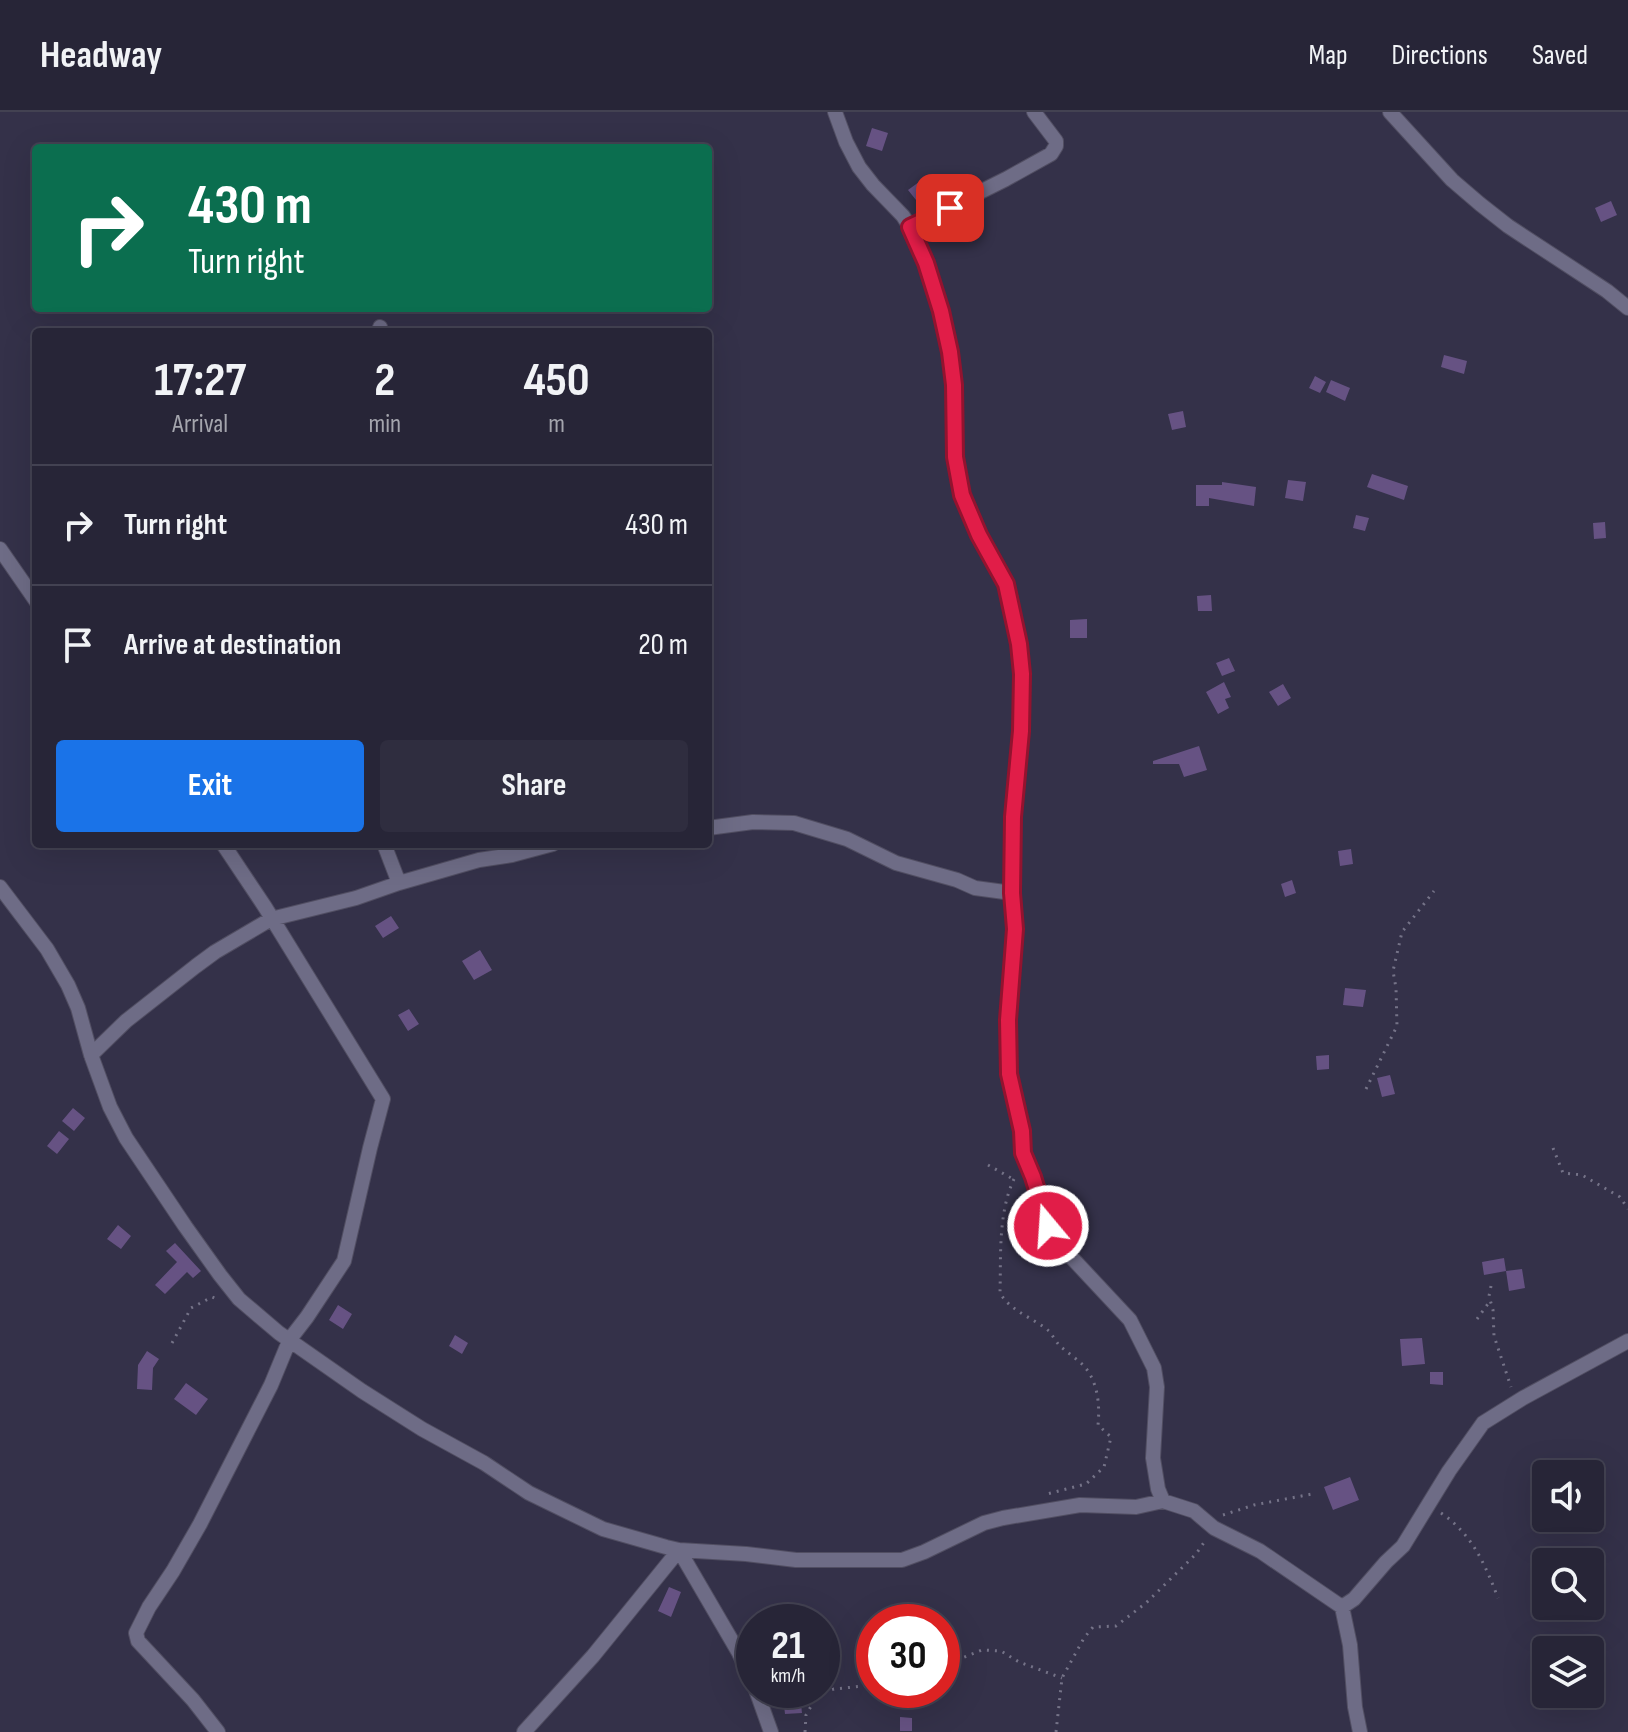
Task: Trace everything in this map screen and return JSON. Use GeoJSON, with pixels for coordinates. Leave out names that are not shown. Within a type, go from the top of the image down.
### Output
{"type":"FeatureCollection","features":[{"type":"Feature","properties":{"kind":"street"},"geometry":{"type":"LineString","coordinates":[[835,112],[859,167],[903,216],[926,263],[950,352],[954,385],[955,457],[962,495],[979,535],[1006,584],[1022,674],[1021,731],[1013,817],[1015,929],[1008,1020],[1009,1074],[1022,1131],[1023,1153],[1048,1226],[1059,1244],[1130,1320],[1154,1368],[1157,1387],[1153,1458],[1163,1501]]}},
{"type":"Feature","properties":{"kind":"street"},"geometry":{"type":"LineString","coordinates":[[910,227],[1051,154],[1056,141],[1034,112]]}},
{"type":"Feature","properties":{"kind":"street"},"geometry":{"type":"LineString","coordinates":[[1390,112],[1452,180],[1480,204],[1628,308]]}},
{"type":"Feature","properties":{"kind":"street"},"geometry":{"type":"LineString","coordinates":[[0,549],[32,595]]}},
{"type":"Feature","properties":{"kind":"street"},"geometry":{"type":"LineString","coordinates":[[712,827],[753,822],[794,823],[847,839],[896,863],[975,888],[1012,893]]}},
{"type":"Feature","properties":{"kind":"street"},"geometry":{"type":"LineString","coordinates":[[218,1732],[138,1641],[136,1633],[206,1513],[271,1385],[290,1339],[344,1261],[383,1099],[226,848]]}},
{"type":"Feature","properties":{"kind":"street"},"geometry":{"type":"LineString","coordinates":[[386,848],[399,883]]}},
{"type":"Feature","properties":{"kind":"street"},"geometry":{"type":"LineString","coordinates":[[91,1055],[126,1021],[196,966],[271,919],[356,898],[479,860],[538,848]]}},
{"type":"Feature","properties":{"kind":"street"},"geometry":{"type":"LineString","coordinates":[[0,887],[58,966],[78,1008],[110,1107],[126,1138],[220,1275],[239,1299],[279,1333],[422,1429],[484,1463],[529,1493],[603,1529],[679,1550],[796,1560],[902,1560],[984,1523],[1080,1505],[1136,1507],[1163,1501],[1194,1511],[1210,1525],[1260,1551],[1342,1607],[1350,1645],[1360,1732]]}},
{"type":"Feature","properties":{"kind":"street"},"geometry":{"type":"LineString","coordinates":[[1342,1607],[1354,1599],[1403,1546],[1456,1460],[1483,1423],[1628,1341]]}},
{"type":"Feature","properties":{"kind":"street"},"geometry":{"type":"LineString","coordinates":[[679,1550],[736,1648]]}},
{"type":"Feature","properties":{"kind":"street"},"geometry":{"type":"LineString","coordinates":[[524,1732],[593,1656],[679,1550]]}},
{"type":"Feature","properties":{"kind":"street"},"geometry":{"type":"LineString","coordinates":[[762,1708],[771,1732]]}},
{"type":"Feature","properties":{"kind":"path"},"geometry":{"type":"LineString","coordinates":[[1366,1089],[1397,1026],[1393,971],[1402,932],[1434,891]]}},
{"type":"Feature","properties":{"kind":"path"},"geometry":{"type":"LineString","coordinates":[[1553,1148],[1563,1173],[1582,1175],[1620,1197],[1628,1209]]}},
{"type":"Feature","properties":{"kind":"path"},"geometry":{"type":"LineString","coordinates":[[988,1165],[1014,1179],[1033,1177]]}},
{"type":"Feature","properties":{"kind":"path"},"geometry":{"type":"LineString","coordinates":[[1014,1179],[1008,1193],[1002,1240],[1000,1293],[1020,1313],[1049,1331],[1059,1345],[1085,1367],[1096,1389],[1098,1425],[1111,1437],[1104,1467],[1086,1484],[1036,1497]]}},
{"type":"Feature","properties":{"kind":"path"},"geometry":{"type":"LineString","coordinates":[[1491,1286],[1489,1296],[1494,1336],[1516,1402]]}},
{"type":"Feature","properties":{"kind":"path"},"geometry":{"type":"LineString","coordinates":[[172,1343],[191,1308],[212,1297],[223,1302]]}},
{"type":"Feature","properties":{"kind":"path"},"geometry":{"type":"LineString","coordinates":[[1477,1319],[1490,1301]]}},
{"type":"Feature","properties":{"kind":"path"},"geometry":{"type":"LineString","coordinates":[[1056,1732],[1062,1678],[1093,1627],[1116,1626],[1146,1603],[1196,1554],[1210,1525],[1254,1505],[1312,1494]]}},
{"type":"Feature","properties":{"kind":"path"},"geometry":{"type":"LineString","coordinates":[[1428,1504],[1469,1537],[1485,1564],[1498,1598]]}},
{"type":"Feature","properties":{"kind":"path"},"geometry":{"type":"LineString","coordinates":[[960,1659],[982,1650],[1001,1651],[1019,1662],[1062,1678]]}},
{"type":"Feature","properties":{"kind":"path"},"geometry":{"type":"LineString","coordinates":[[805,1732],[806,1715],[818,1694],[856,1687]]}},
{"type":"Feature","properties":{"kind":"building"},"geometry":{"type":"Polygon","coordinates":[[[872,128],[888,133],[882,151],[866,146],[872,128]]]}},
{"type":"Feature","properties":{"kind":"building"},"geometry":{"type":"Polygon","coordinates":[[[919,182],[927,193],[916,200],[908,190],[919,182]]]}},
{"type":"Feature","properties":{"kind":"building"},"geometry":{"type":"Polygon","coordinates":[[[1611,201],[1617,215],[1601,222],[1595,208],[1611,201]]]}},
{"type":"Feature","properties":{"kind":"building"},"geometry":{"type":"Polygon","coordinates":[[[1444,355],[1467,361],[1464,374],[1441,367],[1444,355]]]}},
{"type":"Feature","properties":{"kind":"building"},"geometry":{"type":"Polygon","coordinates":[[[1315,376],[1326,382],[1320,393],[1309,388],[1315,376]]]}},
{"type":"Feature","properties":{"kind":"building"},"geometry":{"type":"Polygon","coordinates":[[[1331,380],[1350,388],[1345,401],[1326,392],[1331,380]]]}},
{"type":"Feature","properties":{"kind":"building"},"geometry":{"type":"Polygon","coordinates":[[[1183,411],[1186,427],[1172,430],[1168,414],[1183,411]]]}},
{"type":"Feature","properties":{"kind":"building"},"geometry":{"type":"Polygon","coordinates":[[[1372,474],[1408,486],[1404,500],[1367,487],[1372,474]]]}},
{"type":"Feature","properties":{"kind":"building"},"geometry":{"type":"Polygon","coordinates":[[[1288,480],[1306,482],[1303,501],[1285,498],[1288,480]]]}},
{"type":"Feature","properties":{"kind":"building"},"geometry":{"type":"Polygon","coordinates":[[[1222,482],[1256,487],[1254,506],[1209,498],[1209,506],[1196,506],[1196,485],[1222,485],[1222,482]]]}},
{"type":"Feature","properties":{"kind":"building"},"geometry":{"type":"Polygon","coordinates":[[[1356,515],[1369,518],[1365,531],[1353,528],[1356,515]]]}},
{"type":"Feature","properties":{"kind":"building"},"geometry":{"type":"Polygon","coordinates":[[[1605,522],[1606,538],[1594,539],[1593,523],[1605,522]]]}},
{"type":"Feature","properties":{"kind":"building"},"geometry":{"type":"Polygon","coordinates":[[[1211,595],[1212,611],[1198,611],[1197,596],[1211,595]]]}},
{"type":"Feature","properties":{"kind":"building"},"geometry":{"type":"Polygon","coordinates":[[[1087,619],[1087,638],[1070,638],[1070,620],[1087,619]]]}},
{"type":"Feature","properties":{"kind":"building"},"geometry":{"type":"Polygon","coordinates":[[[1229,658],[1235,671],[1222,676],[1216,663],[1229,658]]]}},
{"type":"Feature","properties":{"kind":"building"},"geometry":{"type":"Polygon","coordinates":[[[1224,682],[1231,697],[1225,699],[1229,708],[1218,714],[1206,692],[1224,682]]]}},
{"type":"Feature","properties":{"kind":"building"},"geometry":{"type":"Polygon","coordinates":[[[1283,684],[1291,698],[1278,706],[1269,692],[1283,684]]]}},
{"type":"Feature","properties":{"kind":"building"},"geometry":{"type":"Polygon","coordinates":[[[1199,746],[1207,770],[1184,777],[1179,764],[1153,764],[1153,761],[1199,746]]]}},
{"type":"Feature","properties":{"kind":"building"},"geometry":{"type":"Polygon","coordinates":[[[1351,849],[1353,864],[1340,866],[1338,851],[1351,849]]]}},
{"type":"Feature","properties":{"kind":"building"},"geometry":{"type":"Polygon","coordinates":[[[1292,880],[1296,893],[1285,897],[1281,884],[1292,880]]]}},
{"type":"Feature","properties":{"kind":"building"},"geometry":{"type":"Polygon","coordinates":[[[391,916],[399,928],[383,938],[375,926],[391,916]]]}},
{"type":"Feature","properties":{"kind":"building"},"geometry":{"type":"Polygon","coordinates":[[[480,950],[492,970],[474,980],[462,961],[480,950]]]}},
{"type":"Feature","properties":{"kind":"building"},"geometry":{"type":"Polygon","coordinates":[[[1345,988],[1366,990],[1363,1007],[1343,1005],[1345,988]]]}},
{"type":"Feature","properties":{"kind":"building"},"geometry":{"type":"Polygon","coordinates":[[[409,1009],[419,1024],[408,1031],[398,1015],[409,1009]]]}},
{"type":"Feature","properties":{"kind":"building"},"geometry":{"type":"Polygon","coordinates":[[[1329,1055],[1329,1069],[1317,1070],[1316,1056],[1329,1055]]]}},
{"type":"Feature","properties":{"kind":"building"},"geometry":{"type":"Polygon","coordinates":[[[1390,1075],[1395,1094],[1382,1097],[1377,1078],[1390,1075]]]}},
{"type":"Feature","properties":{"kind":"building"},"geometry":{"type":"Polygon","coordinates":[[[73,1108],[85,1118],[74,1131],[62,1121],[73,1108]]]}},
{"type":"Feature","properties":{"kind":"building"},"geometry":{"type":"Polygon","coordinates":[[[59,1131],[69,1139],[57,1154],[47,1146],[59,1131]]]}},
{"type":"Feature","properties":{"kind":"building"},"geometry":{"type":"Polygon","coordinates":[[[118,1225],[131,1236],[121,1249],[107,1239],[118,1225]]]}},
{"type":"Feature","properties":{"kind":"building"},"geometry":{"type":"Polygon","coordinates":[[[175,1243],[201,1271],[193,1278],[187,1272],[165,1294],[155,1285],[177,1262],[166,1251],[175,1243]]]}},
{"type":"Feature","properties":{"kind":"building"},"geometry":{"type":"Polygon","coordinates":[[[1504,1258],[1506,1271],[1484,1275],[1482,1262],[1504,1258]]]}},
{"type":"Feature","properties":{"kind":"building"},"geometry":{"type":"Polygon","coordinates":[[[1522,1269],[1525,1288],[1509,1291],[1506,1271],[1522,1269]]]}},
{"type":"Feature","properties":{"kind":"building"},"geometry":{"type":"Polygon","coordinates":[[[338,1305],[352,1314],[343,1329],[329,1320],[338,1305]]]}},
{"type":"Feature","properties":{"kind":"building"},"geometry":{"type":"Polygon","coordinates":[[[455,1335],[468,1343],[462,1354],[449,1346],[455,1335]]]}},
{"type":"Feature","properties":{"kind":"building"},"geometry":{"type":"Polygon","coordinates":[[[1422,1338],[1425,1364],[1402,1366],[1400,1339],[1422,1338]]]}},
{"type":"Feature","properties":{"kind":"building"},"geometry":{"type":"Polygon","coordinates":[[[147,1351],[159,1359],[153,1368],[152,1390],[137,1389],[138,1365],[147,1351]]]}},
{"type":"Feature","properties":{"kind":"building"},"geometry":{"type":"Polygon","coordinates":[[[1430,1372],[1443,1372],[1443,1385],[1430,1384],[1430,1372]]]}},
{"type":"Feature","properties":{"kind":"building"},"geometry":{"type":"Polygon","coordinates":[[[186,1383],[208,1399],[196,1415],[174,1399],[186,1383]]]}},
{"type":"Feature","properties":{"kind":"building"},"geometry":{"type":"Polygon","coordinates":[[[1350,1477],[1359,1500],[1333,1510],[1324,1487],[1350,1477]]]}},
{"type":"Feature","properties":{"kind":"building"},"geometry":{"type":"Polygon","coordinates":[[[669,1587],[681,1592],[671,1617],[658,1611],[669,1587]]]}},
{"type":"Feature","properties":{"kind":"building"},"geometry":{"type":"Polygon","coordinates":[[[784,1708],[801,1708],[802,1713],[785,1714],[784,1708]]]}},
{"type":"Feature","properties":{"kind":"building"},"geometry":{"type":"Polygon","coordinates":[[[900,1717],[912,1718],[912,1731],[900,1731],[900,1717]]]}},
{"type":"Feature","properties":{"kind":"route"},"geometry":{"type":"LineString","coordinates":[[950,208],[910,227],[926,263],[950,352],[954,385],[955,457],[962,495],[979,535],[1006,584],[1019,644],[1021,731],[1013,817],[1015,929],[1008,1020],[1009,1074],[1022,1131],[1023,1153],[1048,1226]]}}]}
